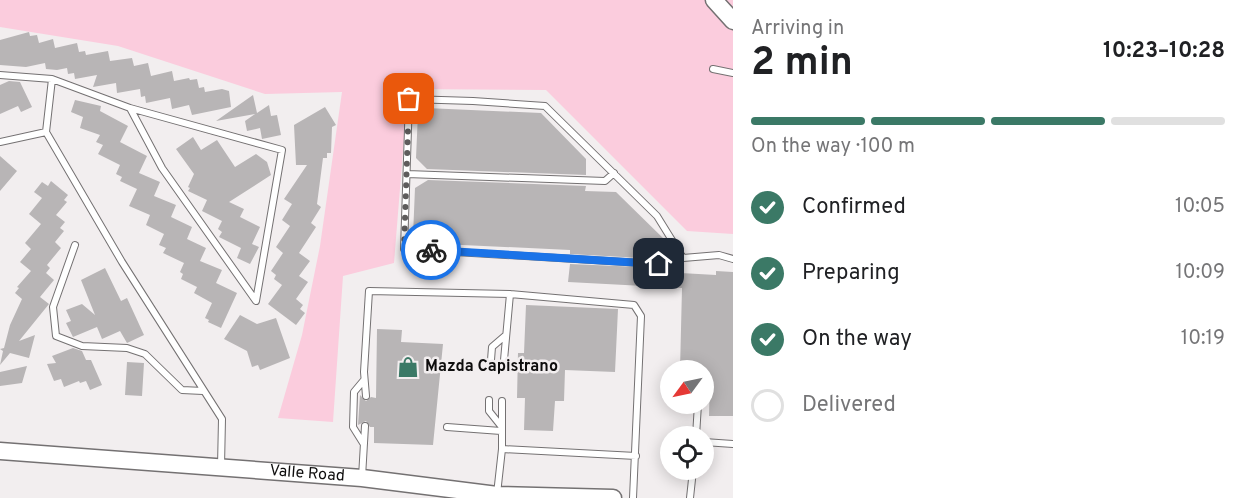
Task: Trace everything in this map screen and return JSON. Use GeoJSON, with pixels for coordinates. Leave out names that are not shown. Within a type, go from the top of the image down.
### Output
{"type":"FeatureCollection","features":[{"type":"Feature","properties":{"kind":"street"},"geometry":{"type":"LineString","coordinates":[[714,0],[733,21]]}},
{"type":"Feature","properties":{"kind":"street","name":"Valle Road"},"geometry":{"type":"LineString","coordinates":[[0,451],[362,478],[497,495],[613,498]]}},
{"type":"Feature","properties":{"kind":"lane"},"geometry":{"type":"LineString","coordinates":[[713,69],[733,73]]}},
{"type":"Feature","properties":{"kind":"lane"},"geometry":{"type":"LineString","coordinates":[[0,75],[52,79],[130,108],[282,150],[256,301],[162,168],[130,108]]}},
{"type":"Feature","properties":{"kind":"lane"},"geometry":{"type":"LineString","coordinates":[[52,79],[46,132],[122,262],[222,419],[221,467]]}},
{"type":"Feature","properties":{"kind":"lane"},"geometry":{"type":"LineString","coordinates":[[683,258],[657,216],[545,106],[409,99],[404,249],[659,264],[683,258],[719,255],[733,260]]}},
{"type":"Feature","properties":{"kind":"lane"},"geometry":{"type":"LineString","coordinates":[[0,142],[46,132]]}},
{"type":"Feature","properties":{"kind":"lane"},"geometry":{"type":"LineString","coordinates":[[407,174],[605,181],[614,173]]}},
{"type":"Feature","properties":{"kind":"lane"},"geometry":{"type":"LineString","coordinates":[[75,245],[53,307],[56,336],[82,346],[127,348],[145,354],[182,390],[203,391]]}},
{"type":"Feature","properties":{"kind":"lane"},"geometry":{"type":"LineString","coordinates":[[366,396],[364,380],[369,291],[510,294],[634,305],[641,316],[633,498]]}},
{"type":"Feature","properties":{"kind":"lane"},"geometry":{"type":"LineString","coordinates":[[504,360],[510,294]]}},
{"type":"Feature","properties":{"kind":"lane"},"geometry":{"type":"LineString","coordinates":[[491,360],[492,347],[506,334]]}},
{"type":"Feature","properties":{"kind":"lane"},"geometry":{"type":"LineString","coordinates":[[363,443],[353,427],[354,392],[364,380]]}},
{"type":"Feature","properties":{"kind":"lane"},"geometry":{"type":"LineString","coordinates":[[489,400],[489,411],[501,428]]}},
{"type":"Feature","properties":{"kind":"lane"},"geometry":{"type":"LineString","coordinates":[[497,495],[502,449],[502,401]]}},
{"type":"Feature","properties":{"kind":"lane"},"geometry":{"type":"LineString","coordinates":[[362,478],[365,426]]}},
{"type":"Feature","properties":{"kind":"lane"},"geometry":{"type":"LineString","coordinates":[[447,426],[501,428]]}},
{"type":"Feature","properties":{"kind":"lane"},"geometry":{"type":"LineString","coordinates":[[714,443],[733,444]]}},
{"type":"Feature","properties":{"kind":"lane"},"geometry":{"type":"LineString","coordinates":[[502,449],[636,456]]}},
{"type":"Feature","properties":{"kind":"lane"},"geometry":{"type":"LineString","coordinates":[[690,498],[692,480]]}},
{"type":"Feature","properties":{"kind":"shaded area"},"geometry":{"type":"Polygon","coordinates":[[[0,0],[733,0],[733,234],[687,231],[546,90],[408,89],[394,263],[343,276],[333,422],[278,418],[302,335],[320,246],[342,92],[265,94],[118,46],[0,27],[0,0]]]}},
{"type":"Feature","properties":{"kind":"building"},"geometry":{"type":"Polygon","coordinates":[[[29,32],[30,36],[37,35],[39,43],[53,39],[55,48],[77,43],[79,52],[85,51],[86,55],[108,51],[110,61],[132,58],[134,66],[148,63],[151,76],[172,71],[174,81],[197,79],[199,88],[204,87],[205,92],[222,89],[229,91],[231,107],[192,115],[189,105],[172,109],[170,98],[146,103],[145,96],[141,97],[140,89],[117,93],[116,83],[93,87],[97,75],[75,79],[74,73],[68,74],[67,68],[46,69],[45,63],[26,67],[0,65],[0,40],[29,32]]]}},
{"type":"Feature","properties":{"kind":"building"},"geometry":{"type":"Polygon","coordinates":[[[9,81],[20,82],[32,107],[21,112],[18,106],[0,114],[0,85],[9,81]]]}},
{"type":"Feature","properties":{"kind":"building"},"geometry":{"type":"Polygon","coordinates":[[[253,95],[257,113],[269,105],[271,116],[277,115],[281,135],[262,139],[260,128],[247,131],[245,121],[255,114],[216,121],[253,95]]]}},
{"type":"Feature","properties":{"kind":"building"},"geometry":{"type":"Polygon","coordinates":[[[75,100],[101,106],[100,111],[128,126],[120,142],[147,156],[139,173],[160,182],[154,196],[176,205],[171,217],[192,227],[187,239],[206,248],[200,261],[222,270],[216,283],[237,293],[221,328],[208,322],[209,320],[205,318],[212,303],[194,293],[197,287],[181,279],[183,274],[180,272],[184,263],[163,253],[166,248],[159,245],[164,234],[146,225],[150,215],[129,206],[137,189],[120,181],[122,177],[116,174],[120,165],[98,154],[103,145],[96,142],[100,135],[80,128],[83,117],[71,112],[75,100]]]}},
{"type":"Feature","properties":{"kind":"building"},"geometry":{"type":"Polygon","coordinates":[[[325,107],[336,125],[332,127],[331,153],[327,153],[327,158],[323,158],[317,204],[321,207],[311,223],[316,227],[299,253],[310,261],[299,276],[308,282],[296,299],[303,305],[300,309],[305,313],[296,325],[268,304],[282,285],[274,279],[276,275],[271,271],[283,253],[276,247],[290,226],[282,220],[292,204],[284,199],[307,165],[296,165],[294,125],[325,107]]]}},
{"type":"Feature","properties":{"kind":"building"},"geometry":{"type":"Polygon","coordinates":[[[426,108],[541,113],[586,159],[586,175],[427,169],[416,158],[418,113],[426,108]]]}},
{"type":"Feature","properties":{"kind":"building"},"geometry":{"type":"Polygon","coordinates":[[[193,137],[201,150],[217,140],[235,167],[256,154],[267,162],[271,175],[229,202],[244,209],[240,217],[260,227],[252,244],[259,247],[250,264],[237,258],[241,248],[219,237],[222,232],[218,229],[222,221],[202,211],[207,200],[188,191],[194,174],[176,149],[193,137]]]}},
{"type":"Feature","properties":{"kind":"building"},"geometry":{"type":"Polygon","coordinates":[[[0,156],[17,171],[0,191],[0,156]]]}},
{"type":"Feature","properties":{"kind":"building"},"geometry":{"type":"Polygon","coordinates":[[[428,180],[586,186],[585,191],[616,192],[665,240],[664,257],[658,259],[570,254],[570,250],[420,243],[413,236],[415,188],[428,180]]]}},
{"type":"Feature","properties":{"kind":"building"},"geometry":{"type":"Polygon","coordinates":[[[51,181],[68,195],[64,200],[67,202],[56,215],[65,222],[60,228],[64,231],[55,242],[61,248],[47,265],[50,268],[46,273],[54,280],[40,297],[49,304],[19,341],[35,335],[29,358],[10,353],[0,365],[3,351],[0,349],[4,348],[10,325],[22,299],[15,293],[19,288],[17,287],[31,271],[20,262],[31,249],[25,243],[41,224],[29,214],[42,198],[34,192],[42,182],[48,186],[51,181]]]}},
{"type":"Feature","properties":{"kind":"building"},"geometry":{"type":"Polygon","coordinates":[[[570,264],[663,268],[663,272],[716,275],[716,271],[733,272],[733,416],[709,416],[709,414],[714,414],[714,360],[680,360],[682,288],[568,282],[570,264]]]}},
{"type":"Feature","properties":{"kind":"building"},"geometry":{"type":"Polygon","coordinates":[[[105,268],[121,301],[127,298],[144,335],[127,343],[120,331],[102,339],[97,327],[73,337],[66,323],[71,321],[66,310],[82,304],[95,315],[81,280],[105,268]]]}},
{"type":"Feature","properties":{"kind":"building"},"geometry":{"type":"Polygon","coordinates":[[[526,305],[618,309],[615,372],[565,370],[564,401],[555,401],[553,431],[524,430],[525,398],[517,398],[518,353],[524,353],[526,305]]]}},
{"type":"Feature","properties":{"kind":"building"},"geometry":{"type":"Polygon","coordinates":[[[240,315],[257,324],[276,318],[290,358],[260,370],[258,365],[252,367],[247,351],[224,339],[240,315]]]}},
{"type":"Feature","properties":{"kind":"building","name":"Mazda Capistrano"},"geometry":{"type":"Polygon","coordinates":[[[377,329],[402,330],[401,342],[443,344],[433,445],[374,443],[374,427],[370,427],[366,421],[358,425],[360,395],[366,401],[371,397],[376,398],[377,329]]]}},
{"type":"Feature","properties":{"kind":"building"},"geometry":{"type":"Polygon","coordinates":[[[73,348],[82,351],[86,360],[91,360],[102,385],[90,390],[86,381],[80,383],[79,381],[64,387],[61,379],[54,381],[47,364],[56,363],[52,356],[73,348]]]}},
{"type":"Feature","properties":{"kind":"building"},"geometry":{"type":"Polygon","coordinates":[[[127,362],[144,363],[142,396],[125,395],[127,362]]]}},
{"type":"Feature","properties":{"kind":"building"},"geometry":{"type":"Polygon","coordinates":[[[27,366],[22,383],[0,386],[0,372],[27,366]]]}},
{"type":"Feature","properties":{"kind":"way so far"},"geometry":{"type":"LineString","coordinates":[[409,99],[404,249],[431,250]]}},
{"type":"Feature","properties":{"kind":"place","name":"Mazda Capistrano"},"geometry":{"type":"Point","coordinates":[408,367]}},
{"type":"Feature","properties":{"kind":"route"},"geometry":{"type":"LineString","coordinates":[[431,250],[659,264]]}}]}
